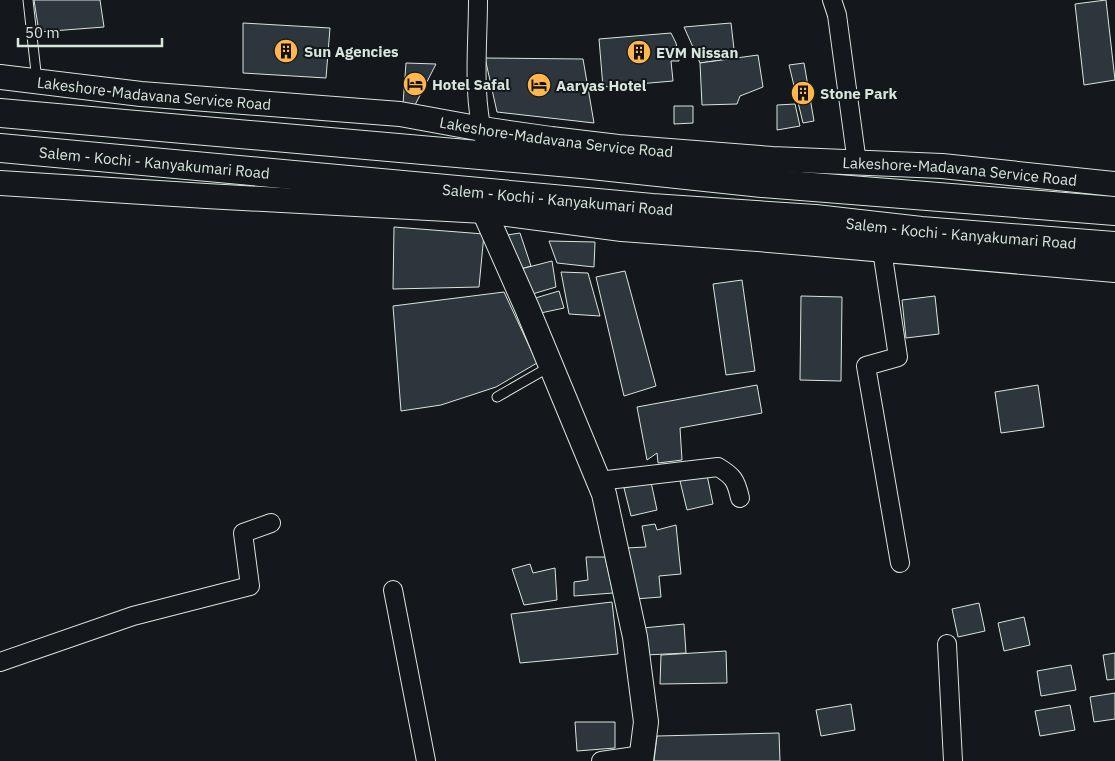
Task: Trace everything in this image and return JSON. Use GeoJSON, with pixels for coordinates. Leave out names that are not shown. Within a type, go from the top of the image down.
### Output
{"type":"FeatureCollection","features":[{"type":"Feature","properties":{"kind":"highway"},"geometry":{"type":"LineString","coordinates":[[0,113],[489,156],[762,183],[1115,211]]}},
{"type":"Feature","properties":{"kind":"highway","name":"Salem - Kochi - Kanyakumari Road"},"geometry":{"type":"LineString","coordinates":[[0,148],[652,208],[815,219],[920,242],[1115,246]]}},
{"type":"Feature","properties":{"kind":"street"},"geometry":{"type":"LineString","coordinates":[[478,0],[476,83],[479,120],[489,156]]}},
{"type":"Feature","properties":{"kind":"street"},"geometry":{"type":"LineString","coordinates":[[832,0],[837,15],[857,163]]}},
{"type":"Feature","properties":{"kind":"street","name":"Lakeshore-Madavana Service Road"},"geometry":{"type":"LineString","coordinates":[[0,77],[142,94],[400,114],[551,140],[772,159],[942,166],[1115,184]]}},
{"type":"Feature","properties":{"kind":"street"},"geometry":{"type":"LineString","coordinates":[[0,183],[484,211],[622,229],[882,250],[920,242],[1115,270]]}},
{"type":"Feature","properties":{"kind":"street"},"geometry":{"type":"LineString","coordinates":[[484,211],[604,494],[635,637],[646,722],[641,758],[601,761]]}},
{"type":"Feature","properties":{"kind":"street"},"geometry":{"type":"LineString","coordinates":[[882,250],[898,357],[866,366],[900,563]]}},
{"type":"Feature","properties":{"kind":"street"},"geometry":{"type":"LineString","coordinates":[[599,481],[718,467],[730,475],[737,485],[740,498]]}},
{"type":"Feature","properties":{"kind":"street"},"geometry":{"type":"LineString","coordinates":[[0,662],[133,616],[250,586],[243,533],[271,523]]}},
{"type":"Feature","properties":{"kind":"street"},"geometry":{"type":"LineString","coordinates":[[393,590],[426,761]]}},
{"type":"Feature","properties":{"kind":"street"},"geometry":{"type":"LineString","coordinates":[[947,644],[953,761]]}},
{"type":"Feature","properties":{"kind":"lane"},"geometry":{"type":"LineString","coordinates":[[28,0],[37,81]]}},
{"type":"Feature","properties":{"kind":"lane"},"geometry":{"type":"LineString","coordinates":[[498,397],[551,366]]}},
{"type":"Feature","properties":{"kind":"building"},"geometry":{"type":"Polygon","coordinates":[[[34,0],[100,0],[104,27],[39,32],[34,0]]]}},
{"type":"Feature","properties":{"kind":"building"},"geometry":{"type":"Polygon","coordinates":[[[1106,0],[1115,80],[1084,85],[1075,4],[1106,0]]]}},
{"type":"Feature","properties":{"kind":"building","name":"Sun Agencies"},"geometry":{"type":"Polygon","coordinates":[[[243,23],[330,28],[326,78],[243,73],[243,23]]]}},
{"type":"Feature","properties":{"kind":"building"},"geometry":{"type":"Polygon","coordinates":[[[731,23],[735,58],[700,63],[684,27],[731,23]]]}},
{"type":"Feature","properties":{"kind":"building","name":"EVM Nissan"},"geometry":{"type":"Polygon","coordinates":[[[671,33],[676,43],[679,61],[671,61],[673,81],[603,87],[599,39],[671,33]]]}},
{"type":"Feature","properties":{"kind":"building"},"geometry":{"type":"Polygon","coordinates":[[[758,55],[763,87],[740,96],[737,104],[702,105],[700,63],[758,55]]]}},
{"type":"Feature","properties":{"kind":"building","name":"Aaryas Hotel"},"geometry":{"type":"Polygon","coordinates":[[[485,58],[583,59],[594,123],[497,112],[485,58]]]}},
{"type":"Feature","properties":{"kind":"building","name":"Hotel Safal"},"geometry":{"type":"Polygon","coordinates":[[[406,63],[436,64],[415,105],[403,104],[406,63]]]}},
{"type":"Feature","properties":{"kind":"building","name":"Stone Park"},"geometry":{"type":"Polygon","coordinates":[[[804,63],[814,121],[803,123],[789,65],[804,63]]]}},
{"type":"Feature","properties":{"kind":"building"},"geometry":{"type":"Polygon","coordinates":[[[795,104],[800,126],[777,130],[777,105],[795,104]]]}},
{"type":"Feature","properties":{"kind":"building"},"geometry":{"type":"Polygon","coordinates":[[[674,106],[693,106],[693,123],[674,124],[674,106]]]}},
{"type":"Feature","properties":{"kind":"building"},"geometry":{"type":"Polygon","coordinates":[[[394,227],[484,234],[479,287],[393,289],[394,227]]]}},
{"type":"Feature","properties":{"kind":"building"},"geometry":{"type":"Polygon","coordinates":[[[520,233],[531,266],[517,270],[507,235],[520,233]]]}},
{"type":"Feature","properties":{"kind":"building"},"geometry":{"type":"Polygon","coordinates":[[[549,241],[595,242],[594,267],[557,263],[549,241]]]}},
{"type":"Feature","properties":{"kind":"building"},"geometry":{"type":"Polygon","coordinates":[[[552,261],[556,287],[529,295],[517,270],[552,261]]]}},
{"type":"Feature","properties":{"kind":"building"},"geometry":{"type":"Polygon","coordinates":[[[625,271],[656,386],[624,396],[596,277],[625,271]]]}},
{"type":"Feature","properties":{"kind":"building"},"geometry":{"type":"Polygon","coordinates":[[[561,272],[588,273],[600,316],[569,314],[561,272]]]}},
{"type":"Feature","properties":{"kind":"building"},"geometry":{"type":"Polygon","coordinates":[[[742,280],[755,371],[726,375],[713,284],[742,280]]]}},
{"type":"Feature","properties":{"kind":"building"},"geometry":{"type":"Polygon","coordinates":[[[559,291],[564,308],[536,314],[532,299],[559,291]]]}},
{"type":"Feature","properties":{"kind":"building"},"geometry":{"type":"Polygon","coordinates":[[[504,292],[537,363],[496,387],[441,405],[401,411],[393,306],[504,292]]]}},
{"type":"Feature","properties":{"kind":"building"},"geometry":{"type":"Polygon","coordinates":[[[801,296],[842,297],[841,381],[800,380],[801,296]]]}},
{"type":"Feature","properties":{"kind":"building"},"geometry":{"type":"Polygon","coordinates":[[[935,296],[939,334],[906,338],[902,300],[935,296]]]}},
{"type":"Feature","properties":{"kind":"building"},"geometry":{"type":"Polygon","coordinates":[[[757,385],[762,413],[680,428],[682,460],[658,463],[657,453],[647,460],[637,407],[757,385]]]}},
{"type":"Feature","properties":{"kind":"building"},"geometry":{"type":"Polygon","coordinates":[[[1038,385],[1044,427],[1001,433],[995,392],[1038,385]]]}},
{"type":"Feature","properties":{"kind":"building"},"geometry":{"type":"Polygon","coordinates":[[[707,475],[713,504],[687,510],[680,481],[707,475]]]}},
{"type":"Feature","properties":{"kind":"building"},"geometry":{"type":"Polygon","coordinates":[[[651,482],[657,510],[631,516],[624,488],[651,482]]]}},
{"type":"Feature","properties":{"kind":"building"},"geometry":{"type":"Polygon","coordinates":[[[655,524],[657,530],[676,525],[681,574],[659,576],[661,597],[635,599],[626,548],[646,547],[642,526],[655,524]]]}},
{"type":"Feature","properties":{"kind":"building"},"geometry":{"type":"Polygon","coordinates":[[[586,557],[605,557],[613,593],[574,596],[574,582],[588,580],[586,557]]]}},
{"type":"Feature","properties":{"kind":"building"},"geometry":{"type":"Polygon","coordinates":[[[530,564],[533,573],[555,568],[557,600],[524,605],[512,569],[530,564]]]}},
{"type":"Feature","properties":{"kind":"building"},"geometry":{"type":"Polygon","coordinates":[[[612,602],[618,654],[520,663],[511,614],[612,602]]]}},
{"type":"Feature","properties":{"kind":"building"},"geometry":{"type":"Polygon","coordinates":[[[979,603],[985,631],[958,637],[952,609],[979,603]]]}},
{"type":"Feature","properties":{"kind":"building"},"geometry":{"type":"Polygon","coordinates":[[[1024,617],[1030,645],[1004,651],[998,623],[1024,617]]]}},
{"type":"Feature","properties":{"kind":"building"},"geometry":{"type":"Polygon","coordinates":[[[684,624],[686,653],[646,655],[643,628],[684,624]]]}},
{"type":"Feature","properties":{"kind":"building"},"geometry":{"type":"Polygon","coordinates":[[[726,651],[727,683],[660,684],[661,655],[726,651]]]}},
{"type":"Feature","properties":{"kind":"building"},"geometry":{"type":"Polygon","coordinates":[[[1115,653],[1115,679],[1107,680],[1103,655],[1115,653]]]}},
{"type":"Feature","properties":{"kind":"building"},"geometry":{"type":"Polygon","coordinates":[[[1071,665],[1076,690],[1041,696],[1037,671],[1071,665]]]}},
{"type":"Feature","properties":{"kind":"building"},"geometry":{"type":"Polygon","coordinates":[[[1115,693],[1115,719],[1094,722],[1090,697],[1115,693]]]}},
{"type":"Feature","properties":{"kind":"building"},"geometry":{"type":"Polygon","coordinates":[[[851,704],[855,730],[821,736],[816,710],[851,704]]]}},
{"type":"Feature","properties":{"kind":"building"},"geometry":{"type":"Polygon","coordinates":[[[1070,705],[1075,730],[1040,736],[1035,711],[1070,705]]]}},
{"type":"Feature","properties":{"kind":"building"},"geometry":{"type":"Polygon","coordinates":[[[575,722],[615,722],[615,748],[577,751],[575,722]]]}},
{"type":"Feature","properties":{"kind":"building"},"geometry":{"type":"Polygon","coordinates":[[[779,733],[780,761],[654,761],[657,736],[779,733]]]}},
{"type":"Feature","properties":{"kind":"place","name":"Sun Agencies"},"geometry":{"type":"Point","coordinates":[286,51]}},
{"type":"Feature","properties":{"kind":"place","name":"EVM Nissan"},"geometry":{"type":"Point","coordinates":[639,52]}},
{"type":"Feature","properties":{"kind":"place","name":"Hotel Safal"},"geometry":{"type":"Point","coordinates":[415,84]}},
{"type":"Feature","properties":{"kind":"place","name":"Aaryas Hotel"},"geometry":{"type":"Point","coordinates":[539,85]}},
{"type":"Feature","properties":{"kind":"place","name":"Stone Park"},"geometry":{"type":"Point","coordinates":[803,93]}}]}
